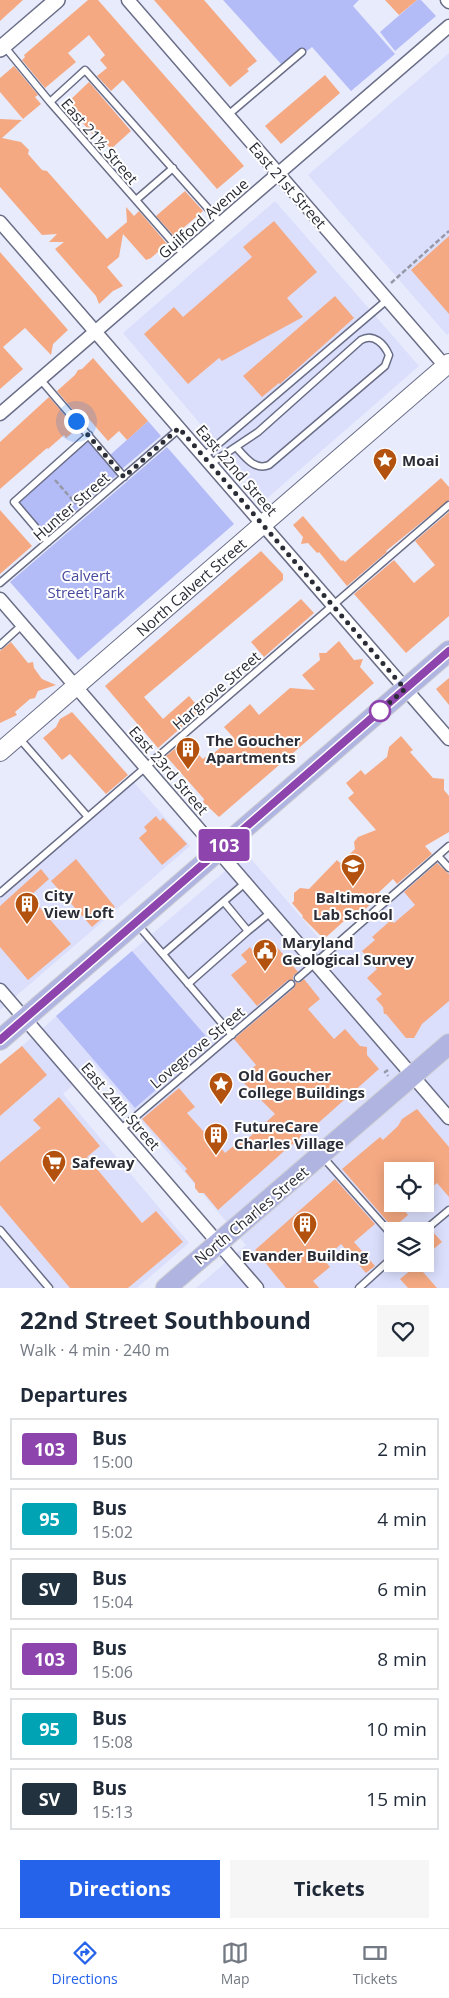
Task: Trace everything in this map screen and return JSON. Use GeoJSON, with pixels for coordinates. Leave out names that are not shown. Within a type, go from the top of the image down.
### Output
{"type":"FeatureCollection","features":[{"type":"Feature","properties":{"kind":"main road","name":"North Calvert Street"},"geometry":{"type":"LineString","coordinates":[[0,752],[448,367]]}},
{"type":"Feature","properties":{"kind":"main road"},"geometry":{"type":"LineString","coordinates":[[0,1040],[449,651]]}},
{"type":"Feature","properties":{"kind":"main road","name":"North Charles Street"},"geometry":{"type":"LineString","coordinates":[[166,1288],[449,1044]]}},
{"type":"Feature","properties":{"kind":"street"},"geometry":{"type":"LineString","coordinates":[[1,45],[57,0]]}},
{"type":"Feature","properties":{"kind":"street","name":"East 21st Street"},"geometry":{"type":"LineString","coordinates":[[128,0],[384,296],[448,367]]}},
{"type":"Feature","properties":{"kind":"street","name":"Guilford Avenue"},"geometry":{"type":"LineString","coordinates":[[0,413],[449,26]]}},
{"type":"Feature","properties":{"kind":"street","name":"East 22nd Street"},"geometry":{"type":"LineString","coordinates":[[0,222],[449,739]]}},
{"type":"Feature","properties":{"kind":"street","name":"East 23rd Street"},"geometry":{"type":"LineString","coordinates":[[0,599],[449,1118]]}},
{"type":"Feature","properties":{"kind":"street","name":"East 24th Street"},"geometry":{"type":"LineString","coordinates":[[0,990],[257,1288]]}},
{"type":"Feature","properties":{"kind":"lane","name":"East 21½ Street"},"geometry":{"type":"LineString","coordinates":[[1,45],[184,255]]}},
{"type":"Feature","properties":{"kind":"lane"},"geometry":{"type":"LineString","coordinates":[[228,115],[302,52]]}},
{"type":"Feature","properties":{"kind":"lane"},"geometry":{"type":"LineString","coordinates":[[50,102],[85,70],[221,223]]}},
{"type":"Feature","properties":{"kind":"lane"},"geometry":{"type":"LineString","coordinates":[[136,200],[173,168]]}},
{"type":"Feature","properties":{"kind":"lane"},"geometry":{"type":"LineString","coordinates":[[207,460],[384,296]]}},
{"type":"Feature","properties":{"kind":"lane"},"geometry":{"type":"LineString","coordinates":[[207,460],[236,446],[258,432],[361,340],[373,337],[387,350],[389,355],[385,366],[269,465],[263,468],[257,466],[247,459],[236,446]]}},
{"type":"Feature","properties":{"kind":"lane"},"geometry":{"type":"LineString","coordinates":[[40,380],[124,477]]}},
{"type":"Feature","properties":{"kind":"lane","name":"Hunter Street"},"geometry":{"type":"LineString","coordinates":[[0,583],[179,428]]}},
{"type":"Feature","properties":{"kind":"lane"},"geometry":{"type":"LineString","coordinates":[[48,542],[14,502],[88,435]]}},
{"type":"Feature","properties":{"kind":"lane","name":"Hargrove Street"},"geometry":{"type":"LineString","coordinates":[[0,893],[449,505]]}},
{"type":"Feature","properties":{"kind":"lane"},"geometry":{"type":"LineString","coordinates":[[0,645],[22,625]]}},
{"type":"Feature","properties":{"kind":"lane"},"geometry":{"type":"LineString","coordinates":[[18,737],[88,817]]}},
{"type":"Feature","properties":{"kind":"lane"},"geometry":{"type":"LineString","coordinates":[[298,978],[449,846]]}},
{"type":"Feature","properties":{"kind":"lane"},"geometry":{"type":"LineString","coordinates":[[438,856],[449,868]]}},
{"type":"Feature","properties":{"kind":"lane"},"geometry":{"type":"LineString","coordinates":[[163,954],[245,883]]}},
{"type":"Feature","properties":{"kind":"lane"},"geometry":{"type":"LineString","coordinates":[[224,902],[248,931]]}},
{"type":"Feature","properties":{"kind":"lane"},"geometry":{"type":"LineString","coordinates":[[188,984],[270,912]]}},
{"type":"Feature","properties":{"kind":"lane"},"geometry":{"type":"LineString","coordinates":[[136,922],[232,1035]]}},
{"type":"Feature","properties":{"kind":"lane","name":"Lovegrove Street"},"geometry":{"type":"LineString","coordinates":[[120,1130],[291,984]]}},
{"type":"Feature","properties":{"kind":"lane"},"geometry":{"type":"LineString","coordinates":[[321,1155],[384,1226]]}},
{"type":"Feature","properties":{"kind":"lane"},"geometry":{"type":"LineString","coordinates":[[434,1223],[449,1210]]}},
{"type":"Feature","properties":{"kind":"lane"},"geometry":{"type":"LineString","coordinates":[[0,1230],[49,1288]]}},
{"type":"Feature","properties":{"kind":"lane"},"geometry":{"type":"LineString","coordinates":[[359,1288],[384,1265]]}},
{"type":"Feature","properties":{"kind":"path"},"geometry":{"type":"LineString","coordinates":[[384,296],[449,231]]}},
{"type":"Feature","properties":{"kind":"path"},"geometry":{"type":"LineString","coordinates":[[48,472],[84,512]]}},
{"type":"Feature","properties":{"kind":"path"},"geometry":{"type":"LineString","coordinates":[[388,1070],[385,1072],[388,1076]]}},
{"type":"Feature","properties":{"kind":"shaded area"},"geometry":{"type":"Polygon","coordinates":[[[449,53],[449,333],[447,335],[308,175],[449,53]]]}},
{"type":"Feature","properties":{"kind":"shaded area"},"geometry":{"type":"Polygon","coordinates":[[[275,201],[419,366],[265,500],[123,333],[275,201]]]}},
{"type":"Feature","properties":{"kind":"shaded area"},"geometry":{"type":"Polygon","coordinates":[[[131,779],[190,846],[0,1010],[0,892],[131,779]]]}},
{"type":"Feature","properties":{"kind":"shaded area"},"geometry":{"type":"Polygon","coordinates":[[[246,853],[330,951],[438,856],[449,869],[449,1288],[196,1288],[246,1245],[95,1066],[63,1094],[189,1243],[137,1288],[0,1288],[0,1065],[246,853]]]}},
{"type":"Feature","properties":{"kind":"green space"},"geometry":{"type":"Polygon","coordinates":[[[223,0],[359,0],[353,6],[395,54],[351,91],[312,47],[289,65],[282,65],[223,0]]]}},
{"type":"Feature","properties":{"kind":"green space"},"geometry":{"type":"Polygon","coordinates":[[[417,0],[421,0],[436,16],[395,51],[380,32],[417,0]]]}},
{"type":"Feature","properties":{"kind":"green space"},"geometry":{"type":"Polygon","coordinates":[[[148,421],[161,436],[122,469],[110,455],[148,421]]]}},
{"type":"Feature","properties":{"kind":"green space"},"geometry":{"type":"Polygon","coordinates":[[[87,440],[118,474],[43,539],[14,505],[87,440]]]}},
{"type":"Feature","properties":{"kind":"green space","name":"Calvert Street Park"},"geometry":{"type":"Polygon","coordinates":[[[167,447],[234,524],[78,660],[10,582],[167,447]]]}},
{"type":"Feature","properties":{"kind":"green space"},"geometry":{"type":"Polygon","coordinates":[[[132,951],[211,1042],[135,1108],[56,1016],[132,951]]]}},
{"type":"Feature","properties":{"kind":"building"},"geometry":{"type":"Polygon","coordinates":[[[0,0],[23,0],[0,21],[0,0]]]}},
{"type":"Feature","properties":{"kind":"building"},"geometry":{"type":"Polygon","coordinates":[[[88,0],[98,0],[244,166],[217,189],[123,80],[111,91],[97,76],[107,68],[100,60],[105,55],[89,35],[68,53],[76,62],[45,88],[22,60],[25,57],[24,55],[88,0]]]}},
{"type":"Feature","properties":{"kind":"building"},"geometry":{"type":"Polygon","coordinates":[[[154,0],[204,0],[257,61],[247,69],[249,71],[230,87],[154,0]]]}},
{"type":"Feature","properties":{"kind":"building"},"geometry":{"type":"Polygon","coordinates":[[[385,0],[417,0],[399,15],[385,0]]]}},
{"type":"Feature","properties":{"kind":"building"},"geometry":{"type":"Polygon","coordinates":[[[14,66],[38,95],[35,97],[41,104],[23,119],[0,92],[0,78],[14,66]]]}},
{"type":"Feature","properties":{"kind":"building"},"geometry":{"type":"Polygon","coordinates":[[[325,75],[340,93],[281,144],[265,126],[325,75]]]}},
{"type":"Feature","properties":{"kind":"building"},"geometry":{"type":"Polygon","coordinates":[[[89,82],[131,131],[111,149],[98,134],[95,137],[66,104],[89,82]]]}},
{"type":"Feature","properties":{"kind":"building"},"geometry":{"type":"Polygon","coordinates":[[[0,119],[22,120],[2,138],[21,142],[29,150],[28,154],[42,170],[47,171],[107,239],[127,222],[126,207],[134,216],[139,211],[167,244],[146,260],[123,234],[119,257],[107,267],[123,286],[113,291],[99,304],[96,296],[55,249],[64,242],[49,242],[57,234],[42,235],[0,187],[0,119]]]}},
{"type":"Feature","properties":{"kind":"building"},"geometry":{"type":"Polygon","coordinates":[[[185,191],[203,211],[174,236],[156,216],[185,191]]]}},
{"type":"Feature","properties":{"kind":"building"},"geometry":{"type":"Polygon","coordinates":[[[274,221],[317,272],[287,298],[303,317],[222,361],[219,358],[188,384],[144,334],[174,307],[183,317],[252,257],[243,247],[274,221]]]}},
{"type":"Feature","properties":{"kind":"building"},"geometry":{"type":"Polygon","coordinates":[[[449,236],[449,314],[411,270],[449,236]]]}},
{"type":"Feature","properties":{"kind":"building"},"geometry":{"type":"Polygon","coordinates":[[[0,252],[68,330],[53,344],[51,355],[25,328],[3,347],[23,369],[0,389],[0,252]]]}},
{"type":"Feature","properties":{"kind":"building"},"geometry":{"type":"Polygon","coordinates":[[[335,296],[354,318],[280,384],[262,397],[243,376],[335,296]]]}},
{"type":"Feature","properties":{"kind":"building"},"geometry":{"type":"Polygon","coordinates":[[[93,358],[148,421],[127,440],[119,431],[108,441],[89,419],[84,423],[57,391],[93,358]]]}},
{"type":"Feature","properties":{"kind":"building"},"geometry":{"type":"Polygon","coordinates":[[[49,397],[77,429],[66,438],[64,435],[47,448],[0,489],[0,442],[49,397]]]}},
{"type":"Feature","properties":{"kind":"building"},"geometry":{"type":"Polygon","coordinates":[[[441,478],[449,487],[449,500],[386,551],[347,586],[319,552],[317,553],[308,543],[301,544],[303,537],[293,525],[303,516],[341,561],[345,562],[441,478]]]}},
{"type":"Feature","properties":{"kind":"building"},"geometry":{"type":"Polygon","coordinates":[[[0,510],[32,546],[0,574],[0,510]]]}},
{"type":"Feature","properties":{"kind":"building"},"geometry":{"type":"Polygon","coordinates":[[[449,512],[449,616],[406,653],[354,594],[394,560],[414,583],[435,565],[415,541],[449,512]]]}},
{"type":"Feature","properties":{"kind":"building"},"geometry":{"type":"Polygon","coordinates":[[[261,551],[283,574],[283,580],[144,697],[163,719],[189,696],[201,710],[158,748],[105,686],[261,551]]]}},
{"type":"Feature","properties":{"kind":"building"},"geometry":{"type":"Polygon","coordinates":[[[301,599],[314,613],[264,657],[251,642],[301,599]]]}},
{"type":"Feature","properties":{"kind":"building"},"geometry":{"type":"Polygon","coordinates":[[[339,641],[354,660],[363,659],[360,667],[374,683],[219,817],[203,802],[204,799],[166,756],[177,747],[189,761],[198,754],[203,759],[213,751],[214,753],[233,737],[224,727],[250,704],[259,715],[290,688],[315,690],[302,675],[320,660],[319,653],[326,653],[339,641]]]}},
{"type":"Feature","properties":{"kind":"building"},"geometry":{"type":"Polygon","coordinates":[[[11,642],[28,663],[33,662],[34,668],[42,679],[56,685],[38,691],[35,698],[30,699],[15,712],[17,715],[0,723],[0,651],[11,642]]]}},
{"type":"Feature","properties":{"kind":"building"},"geometry":{"type":"Polygon","coordinates":[[[449,678],[449,705],[436,689],[449,678]]]}},
{"type":"Feature","properties":{"kind":"building"},"geometry":{"type":"Polygon","coordinates":[[[72,712],[128,775],[106,794],[70,754],[62,760],[43,738],[56,727],[60,719],[72,712]]]}},
{"type":"Feature","properties":{"kind":"building"},"geometry":{"type":"Polygon","coordinates":[[[401,736],[413,750],[410,752],[433,778],[444,779],[444,790],[449,796],[449,832],[425,846],[432,854],[397,884],[393,879],[357,917],[353,913],[324,939],[302,917],[292,903],[294,901],[294,893],[300,888],[309,889],[337,860],[340,863],[355,849],[354,842],[358,837],[376,830],[348,798],[354,793],[346,783],[361,770],[365,775],[387,757],[389,747],[401,736]]]}},
{"type":"Feature","properties":{"kind":"building"},"geometry":{"type":"Polygon","coordinates":[[[156,816],[160,821],[163,818],[187,844],[162,865],[139,838],[147,831],[144,827],[156,816]]]}},
{"type":"Feature","properties":{"kind":"building"},"geometry":{"type":"Polygon","coordinates":[[[76,859],[115,907],[92,927],[51,881],[76,859]]]}},
{"type":"Feature","properties":{"kind":"building"},"geometry":{"type":"Polygon","coordinates":[[[437,863],[449,874],[449,1001],[422,1024],[414,1038],[406,1038],[384,1014],[383,1007],[376,999],[382,994],[367,978],[377,969],[362,951],[375,940],[372,937],[391,920],[394,923],[415,905],[404,892],[437,863]]]}},
{"type":"Feature","properties":{"kind":"building","name":"City View Loft"},"geometry":{"type":"Polygon","coordinates":[[[41,869],[49,879],[30,896],[71,944],[28,980],[0,947],[0,906],[41,869]]]}},
{"type":"Feature","properties":{"kind":"building","name":"Maryland Geological Survey"},"geometry":{"type":"Polygon","coordinates":[[[271,940],[298,972],[293,976],[293,980],[288,980],[257,1006],[231,975],[247,962],[241,955],[250,947],[255,954],[271,940]]]}},
{"type":"Feature","properties":{"kind":"building"},"geometry":{"type":"Polygon","coordinates":[[[304,979],[320,999],[308,1009],[334,1039],[345,1029],[360,1046],[367,1047],[367,1055],[379,1069],[316,1125],[300,1136],[301,1149],[292,1144],[218,1210],[204,1193],[199,1193],[195,1188],[195,1183],[185,1171],[187,1169],[142,1119],[179,1088],[195,1107],[187,1113],[220,1150],[222,1149],[225,1153],[242,1139],[244,1142],[275,1114],[240,1079],[256,1065],[234,1039],[294,988],[296,982],[299,983],[304,979]]]}},
{"type":"Feature","properties":{"kind":"building"},"geometry":{"type":"Polygon","coordinates":[[[22,1046],[47,1075],[0,1116],[0,1064],[22,1046]]]}},
{"type":"Feature","properties":{"kind":"building","name":"Safeway"},"geometry":{"type":"Polygon","coordinates":[[[59,1097],[100,1146],[87,1157],[142,1223],[156,1211],[183,1242],[128,1288],[70,1288],[0,1205],[0,1162],[41,1128],[33,1120],[59,1097]]]}},
{"type":"Feature","properties":{"kind":"building"},"geometry":{"type":"Polygon","coordinates":[[[417,1109],[449,1147],[449,1197],[437,1183],[434,1186],[434,1162],[384,1162],[384,1212],[406,1212],[408,1215],[400,1222],[388,1222],[342,1169],[380,1137],[383,1140],[398,1126],[402,1119],[417,1109]]]}},
{"type":"Feature","properties":{"kind":"building"},"geometry":{"type":"Polygon","coordinates":[[[335,1179],[375,1224],[354,1242],[375,1266],[366,1273],[341,1244],[324,1260],[330,1267],[313,1281],[319,1288],[286,1288],[255,1250],[335,1179]]]}},
{"type":"Feature","properties":{"kind":"building"},"geometry":{"type":"Polygon","coordinates":[[[434,1233],[442,1242],[434,1249],[434,1233]]]}},
{"type":"Feature","properties":{"kind":"building"},"geometry":{"type":"Polygon","coordinates":[[[408,1272],[423,1272],[437,1288],[408,1288],[400,1279],[408,1272]]]}},
{"type":"Feature","properties":{"kind":"bus line","name":"103"},"geometry":{"type":"LineString","coordinates":[[0,1040],[449,651]]}},
{"type":"Feature","properties":{"kind":"place","name":"Moai"},"geometry":{"type":"Point","coordinates":[385,481]}},
{"type":"Feature","properties":{"kind":"place","name":"The Goucher Apartments"},"geometry":{"type":"Point","coordinates":[188,770]}},
{"type":"Feature","properties":{"kind":"place","name":"Baltimore Lab School"},"geometry":{"type":"Point","coordinates":[353,887]}},
{"type":"Feature","properties":{"kind":"place","name":"City View Loft"},"geometry":{"type":"Point","coordinates":[27,925]}},
{"type":"Feature","properties":{"kind":"place","name":"Maryland Geological Survey"},"geometry":{"type":"Point","coordinates":[265,972]}},
{"type":"Feature","properties":{"kind":"place","name":"Old Goucher College Buildings"},"geometry":{"type":"Point","coordinates":[221,1105]}},
{"type":"Feature","properties":{"kind":"place","name":"FutureCare Charles Village"},"geometry":{"type":"Point","coordinates":[216,1156]}},
{"type":"Feature","properties":{"kind":"place","name":"Safeway"},"geometry":{"type":"Point","coordinates":[54,1183]}},
{"type":"Feature","properties":{"kind":"place","name":"Evander Building"},"geometry":{"type":"Point","coordinates":[305,1245]}},
{"type":"Feature","properties":{"kind":"route"},"geometry":{"type":"LineString","coordinates":[[76,421],[124,477],[179,428],[405,689],[380,711]]}}]}
